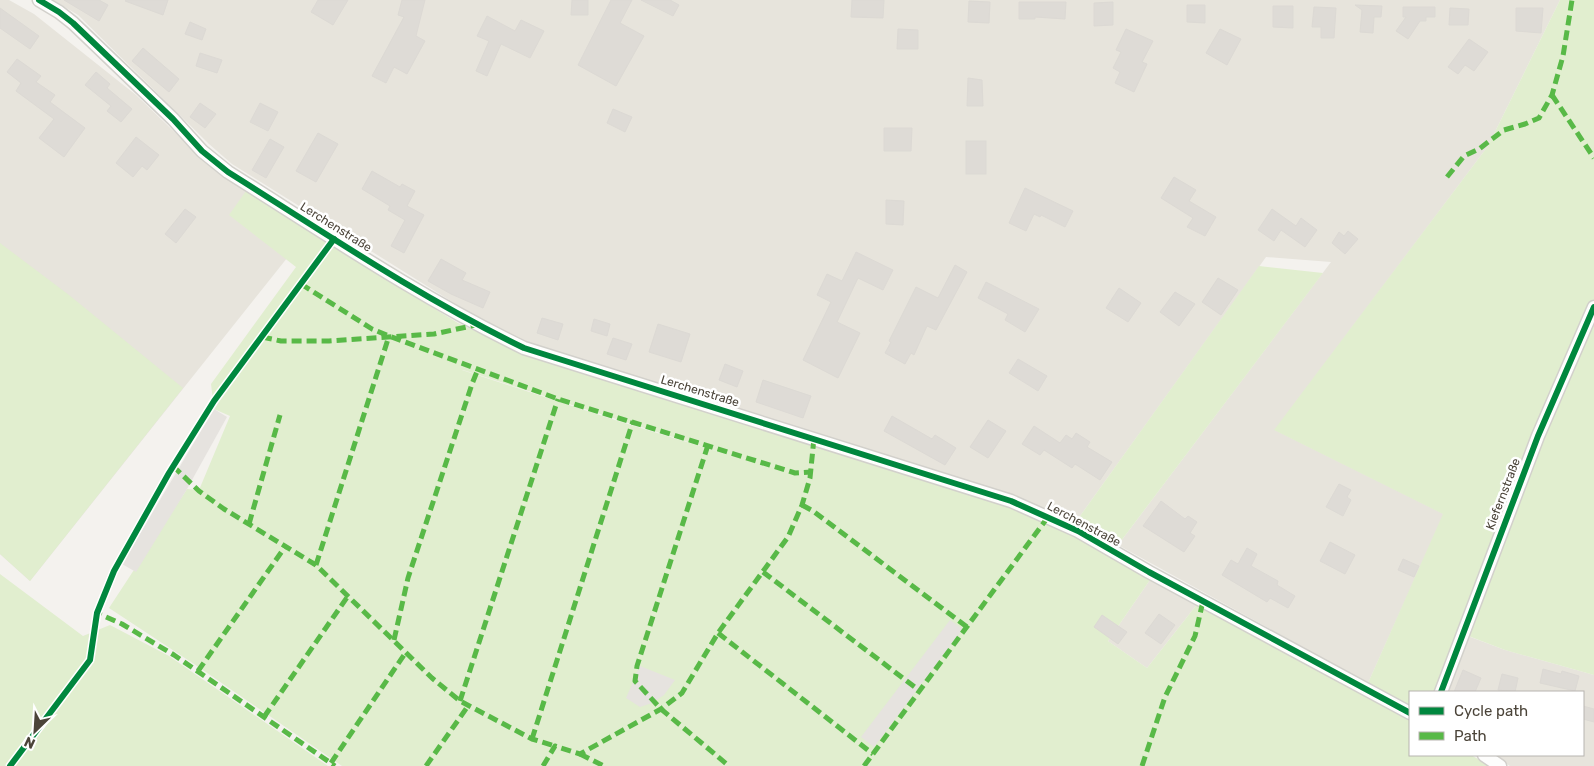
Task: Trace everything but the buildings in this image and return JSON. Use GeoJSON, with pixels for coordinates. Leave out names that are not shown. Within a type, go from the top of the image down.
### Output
{"type":"FeatureCollection","features":[{"type":"Feature","properties":{"kind":"street","name":"Lerchenstraße"},"geometry":{"type":"LineString","coordinates":[[40,0],[73,23],[173,119],[202,151],[228,172],[431,299],[483,328],[524,348],[1011,501],[1078,532],[1409,713]]}},
{"type":"Feature","properties":{"kind":"street","name":"Kiefernstraße"},"geometry":{"type":"LineString","coordinates":[[1440,691],[1538,436],[1594,307]]}},
{"type":"Feature","properties":{"kind":"street"},"geometry":{"type":"LineString","coordinates":[[1485,756],[1500,766]]}},
{"type":"Feature","properties":{"kind":"shaded area"},"geometry":{"type":"Polygon","coordinates":[[[0,0],[9,0],[34,14],[136,95],[214,170],[307,233],[30,581],[0,554],[0,0]]]}},
{"type":"Feature","properties":{"kind":"shaded area"},"geometry":{"type":"Polygon","coordinates":[[[53,0],[1560,0],[1488,146],[1275,430],[1444,514],[1368,683],[1118,545],[1331,262],[1266,257],[1075,523],[524,342],[486,323],[232,164],[209,144],[78,15],[53,0]]]}},
{"type":"Feature","properties":{"kind":"shaded area"},"geometry":{"type":"Polygon","coordinates":[[[214,409],[227,417],[187,489],[136,572],[122,564],[214,409]]]}},
{"type":"Feature","properties":{"kind":"shaded area"},"geometry":{"type":"Polygon","coordinates":[[[1152,577],[1198,603],[1147,668],[1108,641],[1152,577]]]}},
{"type":"Feature","properties":{"kind":"shaded area"},"geometry":{"type":"Polygon","coordinates":[[[950,620],[963,629],[874,747],[861,737],[950,620]]]}},
{"type":"Feature","properties":{"kind":"shaded area"},"geometry":{"type":"Polygon","coordinates":[[[1457,632],[1505,650],[1594,675],[1594,766],[1510,766],[1495,756],[1584,756],[1584,691],[1435,691],[1457,632]]]}},
{"type":"Feature","properties":{"kind":"shaded area"},"geometry":{"type":"Polygon","coordinates":[[[640,666],[675,680],[664,695],[652,703],[640,707],[626,698],[640,666]]]}},
{"type":"Feature","properties":{"kind":"green space"},"geometry":{"type":"Polygon","coordinates":[[[1560,0],[1594,0],[1594,675],[1505,650],[1458,632],[1435,691],[1409,691],[1409,706],[1368,683],[1443,514],[1274,430],[1488,146],[1560,0]]]}},
{"type":"Feature","properties":{"kind":"green space"},"geometry":{"type":"Polygon","coordinates":[[[246,191],[341,252],[458,323],[520,352],[1006,505],[1051,522],[1152,577],[1108,641],[1147,668],[1198,603],[1409,718],[1409,756],[1473,756],[1490,766],[342,766],[109,608],[187,489],[199,490],[230,416],[214,409],[211,384],[296,267],[229,215],[246,191]],[[462,370],[618,421],[729,455],[462,370]]]}},
{"type":"Feature","properties":{"kind":"green space"},"geometry":{"type":"Polygon","coordinates":[[[0,243],[69,295],[183,388],[30,581],[0,554],[0,243]]]}},
{"type":"Feature","properties":{"kind":"green space"},"geometry":{"type":"Polygon","coordinates":[[[1259,266],[1323,273],[1118,545],[1075,523],[1259,266]]]}},
{"type":"Feature","properties":{"kind":"green space"},"geometry":{"type":"Polygon","coordinates":[[[0,574],[83,636],[110,625],[169,656],[328,766],[0,766],[0,574]]]}},
{"type":"Feature","properties":{"kind":"marked path"},"geometry":{"type":"LineString","coordinates":[[1447,177],[1464,156],[1479,149],[1504,130],[1539,118],[1552,95],[1563,56],[1572,0]]}},
{"type":"Feature","properties":{"kind":"marked path"},"geometry":{"type":"LineString","coordinates":[[1552,95],[1594,158]]}},
{"type":"Feature","properties":{"kind":"marked path"},"geometry":{"type":"LineString","coordinates":[[301,284],[372,329],[558,399],[795,473],[811,472]]}},
{"type":"Feature","properties":{"kind":"marked path"},"geometry":{"type":"LineString","coordinates":[[262,337],[281,341],[329,341],[434,334],[476,325]]}},
{"type":"Feature","properties":{"kind":"marked path"},"geometry":{"type":"LineString","coordinates":[[316,565],[389,336]]}},
{"type":"Feature","properties":{"kind":"marked path"},"geometry":{"type":"LineString","coordinates":[[394,640],[408,578],[478,369]]}},
{"type":"Feature","properties":{"kind":"marked path"},"geometry":{"type":"LineString","coordinates":[[460,701],[558,399]]}},
{"type":"Feature","properties":{"kind":"marked path"},"geometry":{"type":"LineString","coordinates":[[249,524],[280,415]]}},
{"type":"Feature","properties":{"kind":"marked path"},"geometry":{"type":"LineString","coordinates":[[532,739],[633,421]]}},
{"type":"Feature","properties":{"kind":"marked path"},"geometry":{"type":"LineString","coordinates":[[543,766],[555,746],[580,754],[661,709],[682,693],[718,633],[788,537],[802,505],[810,478],[814,438]]}},
{"type":"Feature","properties":{"kind":"marked path"},"geometry":{"type":"LineString","coordinates":[[708,445],[637,666],[635,681],[661,709],[729,766]]}},
{"type":"Feature","properties":{"kind":"marked path"},"geometry":{"type":"LineString","coordinates":[[173,466],[199,491],[224,509],[316,565],[432,678],[460,701],[532,739],[555,746]]}},
{"type":"Feature","properties":{"kind":"marked path"},"geometry":{"type":"LineString","coordinates":[[802,505],[813,511],[967,627]]}},
{"type":"Feature","properties":{"kind":"marked path"},"geometry":{"type":"LineString","coordinates":[[864,766],[1048,517]]}},
{"type":"Feature","properties":{"kind":"marked path"},"geometry":{"type":"LineString","coordinates":[[198,671],[285,547]]}},
{"type":"Feature","properties":{"kind":"marked path"},"geometry":{"type":"LineString","coordinates":[[763,572],[920,691]]}},
{"type":"Feature","properties":{"kind":"marked path"},"geometry":{"type":"LineString","coordinates":[[264,717],[348,596]]}},
{"type":"Feature","properties":{"kind":"marked path"},"geometry":{"type":"LineString","coordinates":[[1142,766],[1165,697],[1195,636],[1203,601]]}},
{"type":"Feature","properties":{"kind":"marked path"},"geometry":{"type":"LineString","coordinates":[[96,618],[97,613],[122,624],[174,655],[335,766]]}},
{"type":"Feature","properties":{"kind":"marked path"},"geometry":{"type":"LineString","coordinates":[[718,633],[873,754]]}},
{"type":"Feature","properties":{"kind":"marked path"},"geometry":{"type":"LineString","coordinates":[[331,763],[406,652]]}},
{"type":"Feature","properties":{"kind":"marked path"},"geometry":{"type":"LineString","coordinates":[[426,766],[468,706]]}},
{"type":"Feature","properties":{"kind":"marked path"},"geometry":{"type":"LineString","coordinates":[[580,754],[604,766]]}},
{"type":"Feature","properties":{"kind":"cycle path"},"geometry":{"type":"LineString","coordinates":[[39,0],[73,23],[173,119],[202,151],[228,172],[374,264],[486,329],[524,348],[1011,501],[1078,531],[1149,572],[1409,712]]}},
{"type":"Feature","properties":{"kind":"cycle path"},"geometry":{"type":"LineString","coordinates":[[10,766],[90,660],[97,613],[114,571],[169,473],[214,401],[334,239]]}},
{"type":"Feature","properties":{"kind":"cycle path"},"geometry":{"type":"LineString","coordinates":[[1441,691],[1538,436],[1594,307]]}}]}
